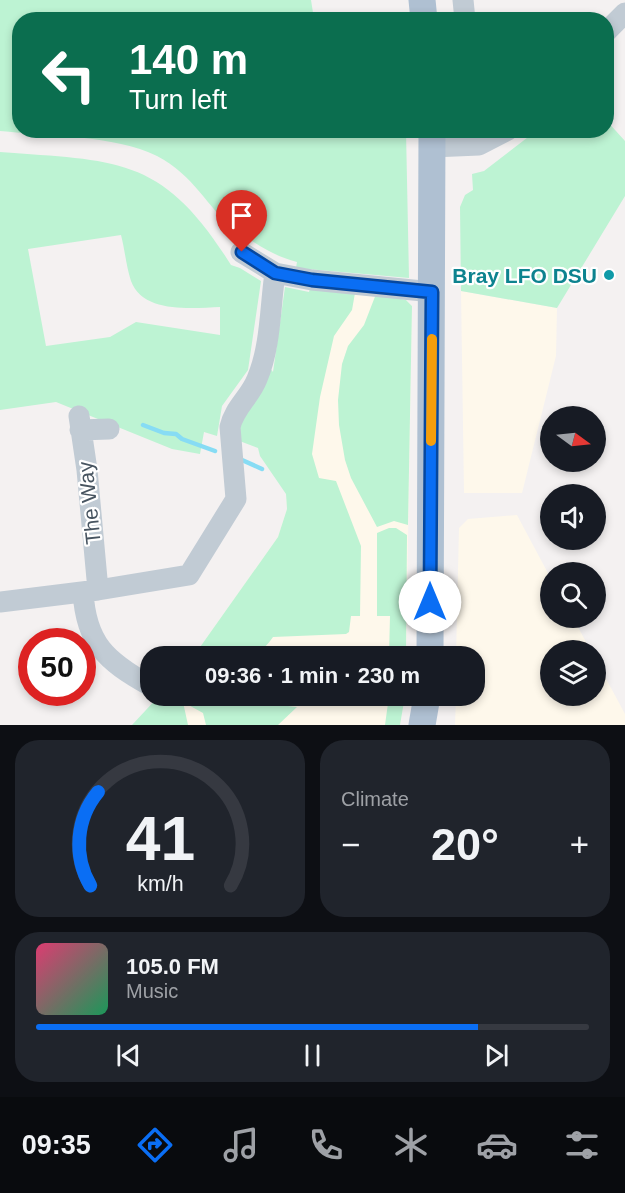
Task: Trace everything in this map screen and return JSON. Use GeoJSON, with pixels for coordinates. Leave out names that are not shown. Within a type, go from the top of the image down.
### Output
{"type":"FeatureCollection","features":[{"type":"Feature","properties":{"kind":"main road"},"geometry":{"type":"LineString","coordinates":[[430,646],[432,139]]}},
{"type":"Feature","properties":{"kind":"main road"},"geometry":{"type":"LineString","coordinates":[[422,725],[425,706]]}},
{"type":"Feature","properties":{"kind":"street"},"geometry":{"type":"LineString","coordinates":[[614,24],[625,13]]}},
{"type":"Feature","properties":{"kind":"street"},"geometry":{"type":"LineString","coordinates":[[432,139],[479,145],[493,138]]}},
{"type":"Feature","properties":{"kind":"street"},"geometry":{"type":"LineString","coordinates":[[242,252],[275,273],[312,280],[432,292]]}},
{"type":"Feature","properties":{"kind":"street"},"geometry":{"type":"LineString","coordinates":[[0,602],[90,591],[189,574],[236,499],[230,445],[232,418],[251,391],[262,363],[275,273]]}},
{"type":"Feature","properties":{"kind":"street","name":"The Way"},"geometry":{"type":"LineString","coordinates":[[109,429],[79,423],[87,470],[90,591],[84,614],[91,633],[117,677],[140,683]]}},
{"type":"Feature","properties":{"kind":"shaded area"},"geometry":{"type":"Polygon","coordinates":[[[338,289],[406,300],[412,306],[406,646],[201,646],[278,537],[287,509],[286,495],[338,289]]]}},
{"type":"Feature","properties":{"kind":"shaded area"},"geometry":{"type":"Polygon","coordinates":[[[461,291],[557,308],[556,356],[544,406],[540,406],[540,420],[522,493],[464,493],[461,291]]]}},
{"type":"Feature","properties":{"kind":"shaded area"},"geometry":{"type":"Polygon","coordinates":[[[517,515],[542,562],[540,562],[540,628],[578,628],[585,640],[540,640],[540,706],[606,706],[606,679],[625,714],[625,725],[455,725],[456,706],[485,706],[485,646],[456,646],[459,528],[468,519],[517,515]]]}},
{"type":"Feature","properties":{"kind":"shaded area"},"geometry":{"type":"Polygon","coordinates":[[[152,706],[403,706],[400,725],[140,725],[152,706]]]}},
{"type":"Feature","properties":{"kind":"green space"},"geometry":{"type":"Polygon","coordinates":[[[0,0],[311,0],[313,12],[12,12],[12,132],[0,131],[0,0]]]}},
{"type":"Feature","properties":{"kind":"green space"},"geometry":{"type":"Polygon","coordinates":[[[614,129],[625,141],[625,196],[557,308],[461,291],[460,207],[465,195],[473,190],[472,174],[484,171],[527,138],[614,138],[614,129]]]}},
{"type":"Feature","properties":{"kind":"green space"},"geometry":{"type":"Polygon","coordinates":[[[80,138],[406,138],[409,278],[296,268],[297,262],[273,253],[236,232],[191,182],[170,164],[140,149],[101,140],[80,138]]]}},
{"type":"Feature","properties":{"kind":"green space"},"geometry":{"type":"Polygon","coordinates":[[[0,152],[77,158],[135,171],[159,184],[183,203],[206,229],[231,265],[261,281],[248,370],[222,406],[217,436],[204,432],[200,454],[172,449],[56,402],[0,410],[0,152]],[[121,235],[28,249],[46,346],[110,337],[136,322],[220,335],[220,307],[170,307],[146,299],[137,292],[129,275],[121,235]]]}},
{"type":"Feature","properties":{"kind":"green space"},"geometry":{"type":"Polygon","coordinates":[[[285,287],[309,292],[310,288],[355,293],[352,310],[334,336],[320,397],[312,454],[319,478],[336,481],[361,546],[360,616],[351,616],[349,632],[346,634],[273,637],[265,646],[201,646],[278,537],[287,509],[286,494],[260,456],[258,448],[237,440],[237,430],[270,368],[273,372],[285,287]]]}},
{"type":"Feature","properties":{"kind":"green space"},"geometry":{"type":"Polygon","coordinates":[[[376,294],[406,300],[412,306],[408,525],[394,521],[377,527],[351,478],[345,460],[339,425],[338,400],[342,364],[348,346],[364,325],[376,294]]]}},
{"type":"Feature","properties":{"kind":"green space"},"geometry":{"type":"Polygon","coordinates":[[[396,528],[407,535],[406,646],[389,646],[390,616],[377,616],[377,533],[396,528]]]}},
{"type":"Feature","properties":{"kind":"green space"},"geometry":{"type":"Polygon","coordinates":[[[150,706],[184,706],[188,725],[132,725],[150,706]]]}},
{"type":"Feature","properties":{"kind":"green space"},"geometry":{"type":"Polygon","coordinates":[[[190,706],[297,707],[278,725],[206,725],[203,713],[190,706]]]}},
{"type":"Feature","properties":{"kind":"green space"},"geometry":{"type":"Polygon","coordinates":[[[388,706],[403,706],[400,725],[385,725],[388,706]]]}},
{"type":"Feature","properties":{"kind":"waterway"},"geometry":{"type":"LineString","coordinates":[[143,425],[164,433],[176,434],[182,439],[215,451]]}},
{"type":"Feature","properties":{"kind":"waterway"},"geometry":{"type":"LineString","coordinates":[[242,460],[262,469]]}},
{"type":"Feature","properties":{"kind":"slow traffic"},"geometry":{"type":"LineString","coordinates":[[431,441],[432,339]]}},
{"type":"Feature","properties":{"kind":"place","name":"Bray LFO DSU"},"geometry":{"type":"Point","coordinates":[609,275]}},
{"type":"Feature","properties":{"kind":"route"},"geometry":{"type":"LineString","coordinates":[[242,252],[275,273],[312,280],[432,292],[430,602]]}}]}
